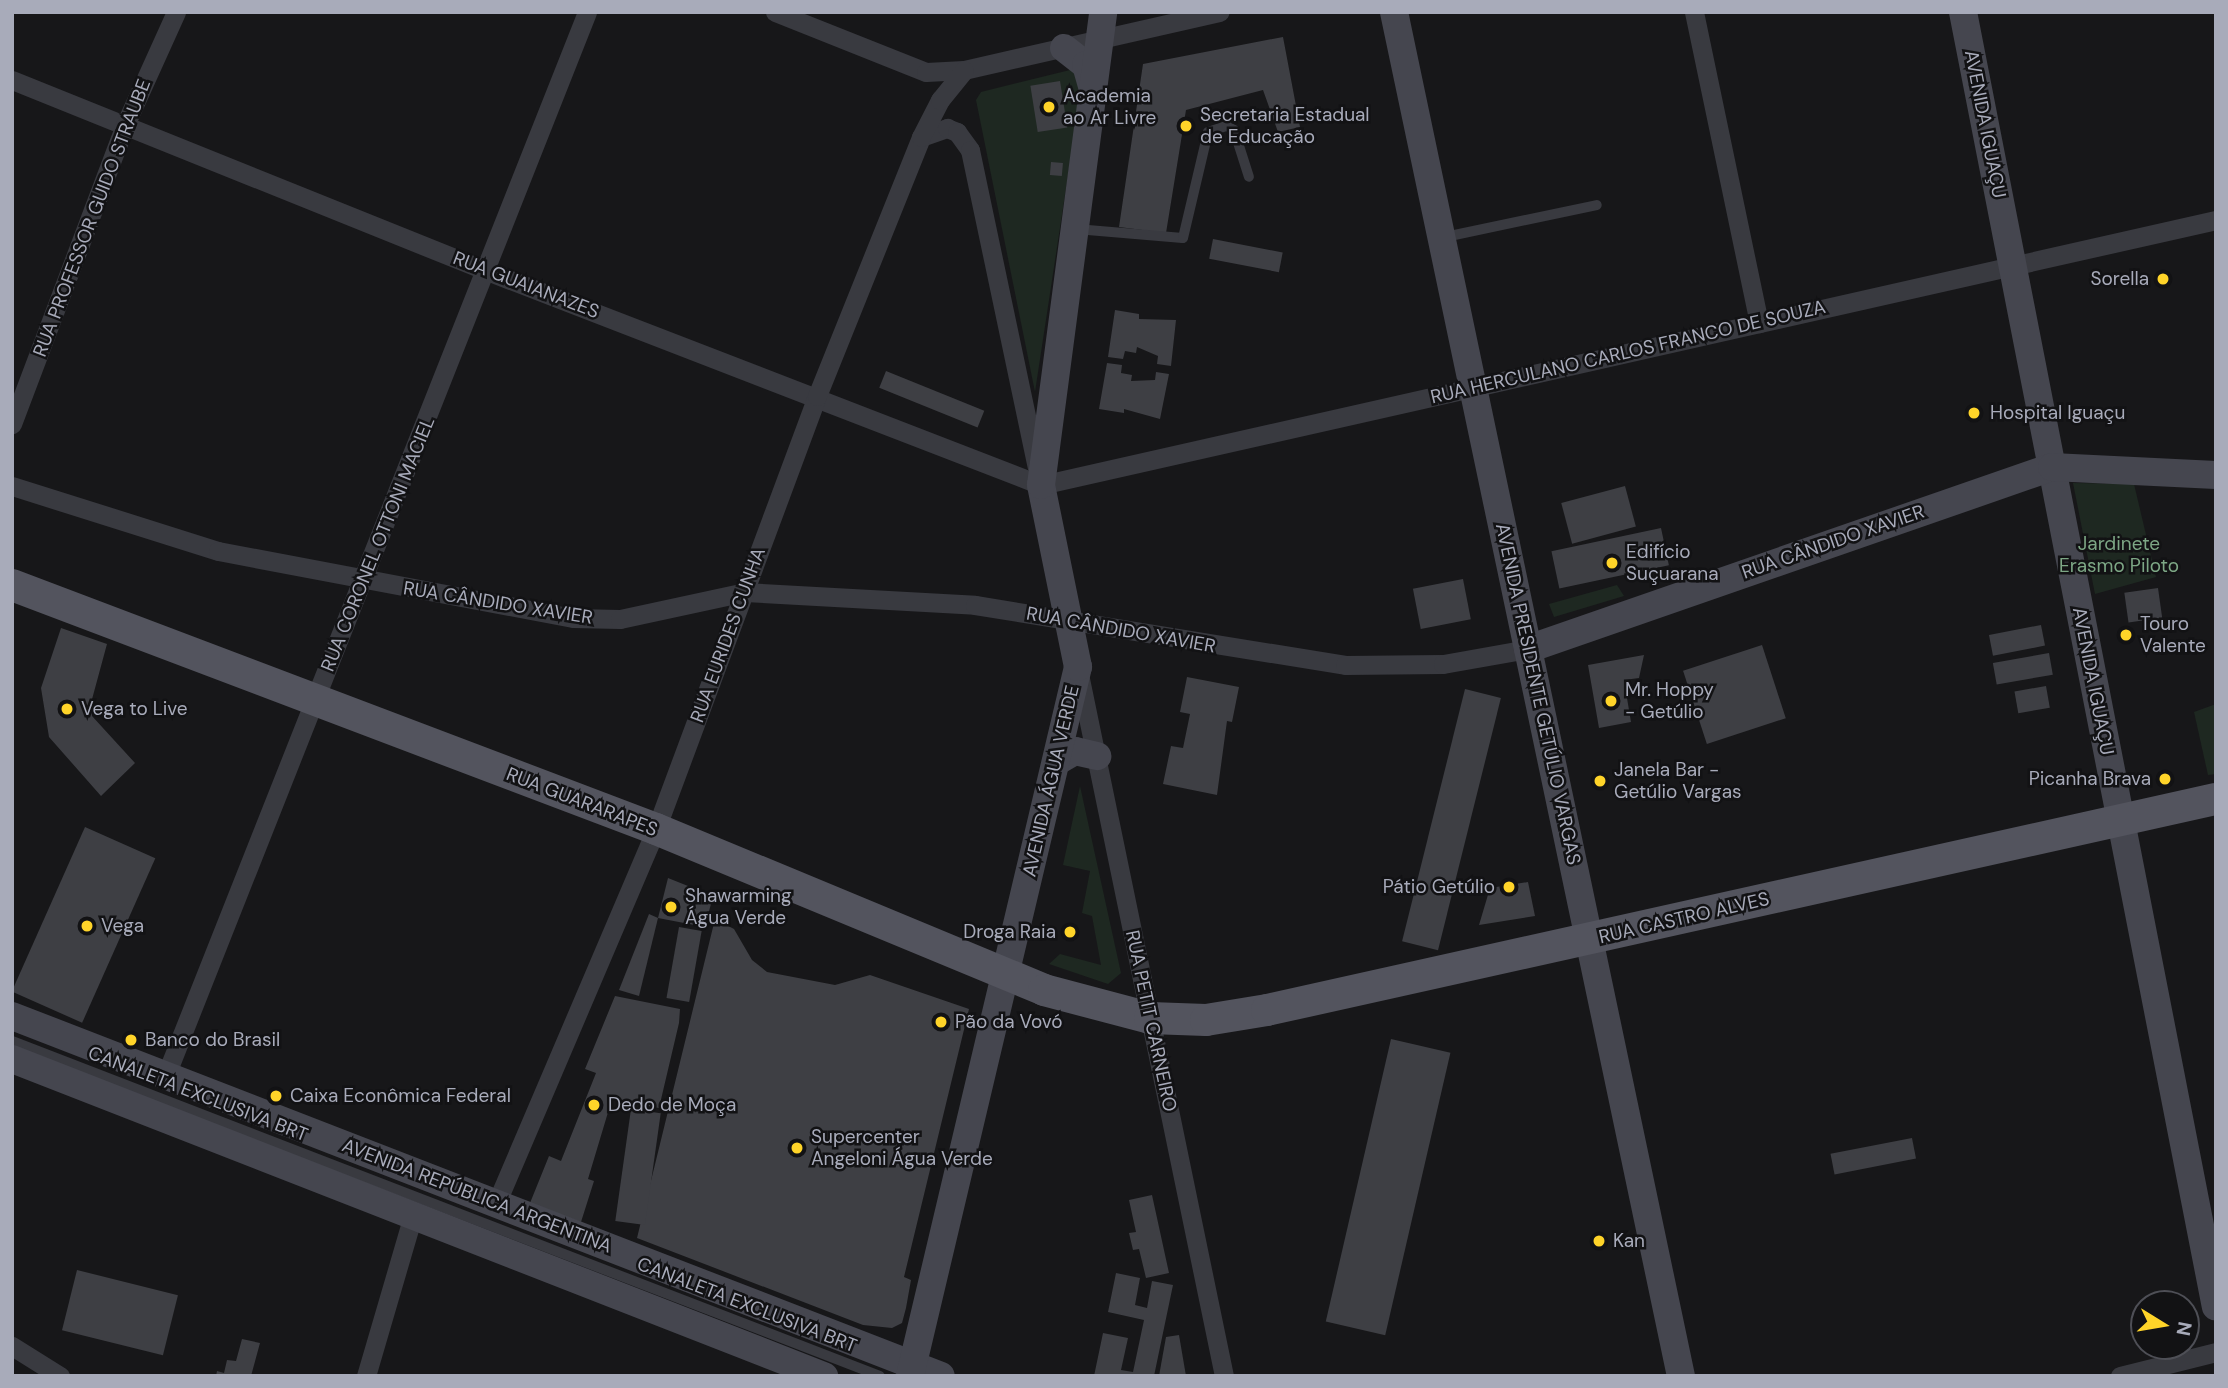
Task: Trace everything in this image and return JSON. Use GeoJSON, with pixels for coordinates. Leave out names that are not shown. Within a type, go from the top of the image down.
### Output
{"type":"FeatureCollection","features":[{"type":"Feature","properties":{"kind":"main road","name":"AVENIDA PRESIDENTE GETÚLIO VARGAS"},"geometry":{"type":"LineString","coordinates":[[1394,12],[1681,1376]]}},
{"type":"Feature","properties":{"kind":"main road","name":"AVENIDA IGUAÇU"},"geometry":{"type":"LineString","coordinates":[[1963,12],[2216,1307]]}},
{"type":"Feature","properties":{"kind":"main road","name":"AVENIDA ÁGUA VERDE"},"geometry":{"type":"LineString","coordinates":[[912,1370],[1078,667],[1041,485],[1102,26]]}},
{"type":"Feature","properties":{"kind":"main road"},"geometry":{"type":"LineString","coordinates":[[1064,48],[1086,65],[1094,92]]}},
{"type":"Feature","properties":{"kind":"main road","name":"RUA CÂNDIDO XAVIER"},"geometry":{"type":"LineString","coordinates":[[1528,649],[2052,467],[2216,475]]}},
{"type":"Feature","properties":{"kind":"main road","name":"RUA GUARARAPES"},"geometry":{"type":"LineString","coordinates":[[12,585],[656,829],[1005,975],[1071,999],[1150,1018]]}},
{"type":"Feature","properties":{"kind":"main road"},"geometry":{"type":"LineString","coordinates":[[1055,762],[1075,751],[1097,756]]}},
{"type":"Feature","properties":{"kind":"main road","name":"RUA CASTRO ALVES"},"geometry":{"type":"LineString","coordinates":[[1150,1018],[1237,1017],[2216,799]]}},
{"type":"Feature","properties":{"kind":"main road","name":"AVENIDA REPÚBLICA ARGENTINA"},"geometry":{"type":"LineString","coordinates":[[12,1016],[496,1203],[912,1370],[941,1376]]}},
{"type":"Feature","properties":{"kind":"main road"},"geometry":{"type":"LineString","coordinates":[[13,1055],[824,1376]]}},
{"type":"Feature","properties":{"kind":"street","name":"RUA PROFESSOR GUIDO STRAUBE"},"geometry":{"type":"LineString","coordinates":[[12,424],[125,125],[176,12]]}},
{"type":"Feature","properties":{"kind":"street","name":"RUA CORONEL OTTONI MACIEL"},"geometry":{"type":"LineString","coordinates":[[166,1075],[587,12]]}},
{"type":"Feature","properties":{"kind":"street"},"geometry":{"type":"LineString","coordinates":[[775,12],[926,72],[964,70],[1064,48],[1102,26],[1219,12]]}},
{"type":"Feature","properties":{"kind":"street"},"geometry":{"type":"LineString","coordinates":[[1693,12],[1759,323]]}},
{"type":"Feature","properties":{"kind":"street","name":"RUA EURIDES CUNHA"},"geometry":{"type":"LineString","coordinates":[[496,1203],[656,829],[817,396],[922,137],[940,100],[964,70]]}},
{"type":"Feature","properties":{"kind":"street","name":"RUA GUAIANAZES"},"geometry":{"type":"LineString","coordinates":[[12,80],[486,271],[817,396],[1041,485]]}},
{"type":"Feature","properties":{"kind":"street"},"geometry":{"type":"LineString","coordinates":[[922,137],[947,128],[964,138],[971,150],[1041,485]]}},
{"type":"Feature","properties":{"kind":"street","name":"RUA HERCULANO CARLOS FRANCO DE SOUZA"},"geometry":{"type":"LineString","coordinates":[[1041,485],[2216,220]]}},
{"type":"Feature","properties":{"kind":"street","name":"RUA CÂNDIDO XAVIER"},"geometry":{"type":"LineString","coordinates":[[12,486],[175,540],[363,581],[597,619],[620,619],[745,592],[975,605],[1069,623],[1368,666],[1443,664],[1528,649]]}},
{"type":"Feature","properties":{"kind":"street","name":"RUA PETIT CARNEIRO"},"geometry":{"type":"LineString","coordinates":[[1078,667],[1224,1376]]}},
{"type":"Feature","properties":{"kind":"street"},"geometry":{"type":"LineString","coordinates":[[366,1376],[413,1215]]}},
{"type":"Feature","properties":{"kind":"street"},"geometry":{"type":"LineString","coordinates":[[12,1346],[60,1376]]}},
{"type":"Feature","properties":{"kind":"street"},"geometry":{"type":"LineString","coordinates":[[2120,1376],[2216,1352]]}},
{"type":"Feature","properties":{"kind":"lane"},"geometry":{"type":"LineString","coordinates":[[1075,229],[1183,238],[1208,132],[1227,126],[1234,130],[1249,177]]}},
{"type":"Feature","properties":{"kind":"lane"},"geometry":{"type":"LineString","coordinates":[[1441,238],[1597,205]]}},
{"type":"Feature","properties":{"kind":"lane","name":"CANALETA EXCLUSIVA BRT"},"geometry":{"type":"LineString","coordinates":[[13,1055],[880,1376]]}},
{"type":"Feature","properties":{"kind":"green space"},"geometry":{"type":"Polygon","coordinates":[[[1070,70],[1079,74],[1082,83],[1035,392],[976,100],[981,92],[1070,70]]]}},
{"type":"Feature","properties":{"kind":"green space","name":"Jardinete Erasmo Piloto"},"geometry":{"type":"Polygon","coordinates":[[[2073,483],[2134,484],[2156,577],[2095,594],[2073,483]]]}},
{"type":"Feature","properties":{"kind":"green space"},"geometry":{"type":"Polygon","coordinates":[[[1617,585],[1624,596],[1554,617],[1549,604],[1617,585]]]}},
{"type":"Feature","properties":{"kind":"green space"},"geometry":{"type":"Polygon","coordinates":[[[2216,704],[2216,774],[2208,775],[2194,712],[2216,704]]]}},
{"type":"Feature","properties":{"kind":"green space"},"geometry":{"type":"Polygon","coordinates":[[[1080,786],[1121,973],[1108,984],[1049,964],[1060,954],[1101,965],[1092,916],[1082,913],[1090,871],[1063,865],[1080,786]]]}},
{"type":"Feature","properties":{"kind":"building"},"geometry":{"type":"Polygon","coordinates":[[[1283,37],[1300,127],[1278,132],[1263,90],[1186,110],[1166,233],[1119,227],[1143,64],[1283,37]]]}},
{"type":"Feature","properties":{"kind":"building","name":"Academia ao Ar Livre"},"geometry":{"type":"Polygon","coordinates":[[[1060,81],[1067,127],[1038,132],[1030,86],[1060,81]]]}},
{"type":"Feature","properties":{"kind":"building"},"geometry":{"type":"Polygon","coordinates":[[[1051,162],[1063,163],[1062,176],[1050,175],[1051,162]]]}},
{"type":"Feature","properties":{"kind":"building"},"geometry":{"type":"Polygon","coordinates":[[[1213,239],[1283,253],[1279,272],[1209,259],[1213,239]]]}},
{"type":"Feature","properties":{"kind":"building"},"geometry":{"type":"Polygon","coordinates":[[[1115,310],[1139,314],[1139,319],[1176,320],[1171,366],[1157,364],[1158,356],[1137,347],[1136,353],[1125,351],[1123,359],[1108,357],[1115,310]]]}},
{"type":"Feature","properties":{"kind":"building"},"geometry":{"type":"Polygon","coordinates":[[[1107,363],[1122,365],[1121,373],[1132,375],[1131,381],[1155,380],[1156,372],[1169,374],[1160,419],[1124,409],[1124,413],[1099,409],[1107,363]]]}},
{"type":"Feature","properties":{"kind":"building"},"geometry":{"type":"Polygon","coordinates":[[[886,371],[984,411],[978,427],[879,388],[886,371]]]}},
{"type":"Feature","properties":{"kind":"building"},"geometry":{"type":"Polygon","coordinates":[[[1625,486],[1636,527],[1572,544],[1561,503],[1625,486]]]}},
{"type":"Feature","properties":{"kind":"building","name":"Edifício Suçuarana"},"geometry":{"type":"Polygon","coordinates":[[[1661,528],[1669,565],[1559,588],[1551,551],[1661,528]]]}},
{"type":"Feature","properties":{"kind":"building"},"geometry":{"type":"Polygon","coordinates":[[[1463,579],[1471,619],[1421,629],[1413,589],[1463,579]]]}},
{"type":"Feature","properties":{"kind":"building"},"geometry":{"type":"Polygon","coordinates":[[[2158,588],[2162,618],[2129,622],[2124,593],[2158,588]]]}},
{"type":"Feature","properties":{"kind":"building"},"geometry":{"type":"Polygon","coordinates":[[[2041,625],[2045,646],[1993,656],[1989,635],[2041,625]]]}},
{"type":"Feature","properties":{"kind":"building","name":"Vega to Live"},"geometry":{"type":"Polygon","coordinates":[[[61,628],[107,644],[91,703],[92,716],[135,763],[101,796],[49,737],[41,688],[61,628]]]}},
{"type":"Feature","properties":{"kind":"building"},"geometry":{"type":"Polygon","coordinates":[[[1762,645],[1786,718],[1707,744],[1683,671],[1762,645]]]}},
{"type":"Feature","properties":{"kind":"building"},"geometry":{"type":"Polygon","coordinates":[[[2049,653],[2053,675],[1997,685],[1993,663],[2049,653]]]}},
{"type":"Feature","properties":{"kind":"building","name":"Mr. Hoppy - Getúlio"},"geometry":{"type":"Polygon","coordinates":[[[1644,655],[1639,678],[1624,680],[1631,722],[1599,728],[1588,665],[1644,655]]]}},
{"type":"Feature","properties":{"kind":"building"},"geometry":{"type":"Polygon","coordinates":[[[1187,677],[1239,687],[1232,722],[1227,721],[1217,795],[1163,784],[1171,746],[1183,748],[1190,714],[1180,712],[1187,677]]]}},
{"type":"Feature","properties":{"kind":"building"},"geometry":{"type":"Polygon","coordinates":[[[2046,686],[2050,708],[2018,713],[2014,692],[2046,686]]]}},
{"type":"Feature","properties":{"kind":"building"},"geometry":{"type":"Polygon","coordinates":[[[1465,689],[1501,698],[1438,950],[1402,941],[1465,689]]]}},
{"type":"Feature","properties":{"kind":"building","name":"Vega"},"geometry":{"type":"Polygon","coordinates":[[[85,827],[155,858],[82,1023],[12,991],[85,827]]]}},
{"type":"Feature","properties":{"kind":"building"},"geometry":{"type":"Polygon","coordinates":[[[668,878],[713,896],[705,927],[658,918],[668,878]]]}},
{"type":"Feature","properties":{"kind":"building"},"geometry":{"type":"Polygon","coordinates":[[[1528,882],[1535,916],[1479,925],[1490,888],[1528,882]]]}},
{"type":"Feature","properties":{"kind":"building"},"geometry":{"type":"Polygon","coordinates":[[[649,914],[658,918],[639,996],[619,990],[649,914]]]}},
{"type":"Feature","properties":{"kind":"building","name":"Supercenter Angeloni Água Verde"},"geometry":{"type":"Polygon","coordinates":[[[715,919],[734,929],[752,960],[767,972],[835,985],[870,975],[969,1009],[904,1277],[911,1280],[906,1308],[902,1323],[892,1328],[863,1325],[637,1238],[715,919]]]}},
{"type":"Feature","properties":{"kind":"building"},"geometry":{"type":"Polygon","coordinates":[[[679,927],[702,931],[689,1002],[666,998],[679,927]]]}},
{"type":"Feature","properties":{"kind":"building"},"geometry":{"type":"Polygon","coordinates":[[[615,996],[680,1009],[679,1023],[659,1108],[612,1099],[588,1179],[594,1181],[581,1222],[530,1203],[549,1156],[561,1161],[596,1073],[585,1069],[615,996]]]}},
{"type":"Feature","properties":{"kind":"building"},"geometry":{"type":"Polygon","coordinates":[[[1391,1039],[1450,1053],[1385,1335],[1326,1322],[1391,1039]]]}},
{"type":"Feature","properties":{"kind":"building"},"geometry":{"type":"Polygon","coordinates":[[[631,1109],[661,1113],[645,1225],[615,1221],[631,1109]]]}},
{"type":"Feature","properties":{"kind":"building"},"geometry":{"type":"Polygon","coordinates":[[[1912,1138],[1916,1159],[1835,1174],[1831,1154],[1912,1138]]]}},
{"type":"Feature","properties":{"kind":"building"},"geometry":{"type":"Polygon","coordinates":[[[1152,1195],[1169,1273],[1146,1278],[1139,1249],[1133,1250],[1129,1233],[1136,1232],[1129,1200],[1152,1195]]]}},
{"type":"Feature","properties":{"kind":"building"},"geometry":{"type":"Polygon","coordinates":[[[77,1270],[178,1295],[163,1355],[62,1330],[77,1270]]]}},
{"type":"Feature","properties":{"kind":"building"},"geometry":{"type":"Polygon","coordinates":[[[1116,1273],[1140,1278],[1135,1305],[1147,1308],[1152,1281],[1173,1285],[1154,1376],[1094,1376],[1103,1333],[1128,1338],[1121,1370],[1133,1372],[1144,1320],[1108,1312],[1116,1273]]]}},
{"type":"Feature","properties":{"kind":"building"},"geometry":{"type":"Polygon","coordinates":[[[1179,1335],[1186,1376],[1159,1376],[1166,1337],[1179,1335]]]}},
{"type":"Feature","properties":{"kind":"building"},"geometry":{"type":"Polygon","coordinates":[[[242,1339],[260,1343],[251,1376],[216,1376],[217,1371],[224,1373],[227,1360],[236,1361],[242,1339]]]}},
{"type":"Feature","properties":{"kind":"place","name":"Academia ao Ar Livre"},"geometry":{"type":"Point","coordinates":[1049,107]}},
{"type":"Feature","properties":{"kind":"place","name":"Secretaria Estadual de Educação"},"geometry":{"type":"Point","coordinates":[1186,126]}},
{"type":"Feature","properties":{"kind":"place","name":"Sorella"},"geometry":{"type":"Point","coordinates":[2163,279]}},
{"type":"Feature","properties":{"kind":"place","name":"Hospital Iguaçu"},"geometry":{"type":"Point","coordinates":[1974,413]}},
{"type":"Feature","properties":{"kind":"place","name":"Edifício Suçuarana"},"geometry":{"type":"Point","coordinates":[1612,563]}},
{"type":"Feature","properties":{"kind":"place","name":"Touro Valente"},"geometry":{"type":"Point","coordinates":[2126,635]}},
{"type":"Feature","properties":{"kind":"place","name":"Mr. Hoppy - Getúlio"},"geometry":{"type":"Point","coordinates":[1611,701]}},
{"type":"Feature","properties":{"kind":"place","name":"Vega to Live"},"geometry":{"type":"Point","coordinates":[67,709]}},
{"type":"Feature","properties":{"kind":"place","name":"Picanha Brava"},"geometry":{"type":"Point","coordinates":[2165,779]}},
{"type":"Feature","properties":{"kind":"place","name":"Janela Bar - Getúlio Vargas"},"geometry":{"type":"Point","coordinates":[1600,781]}},
{"type":"Feature","properties":{"kind":"place","name":"Pátio Getúlio"},"geometry":{"type":"Point","coordinates":[1509,887]}},
{"type":"Feature","properties":{"kind":"place","name":"Shawarming Água Verde"},"geometry":{"type":"Point","coordinates":[671,907]}},
{"type":"Feature","properties":{"kind":"place","name":"Vega"},"geometry":{"type":"Point","coordinates":[87,926]}},
{"type":"Feature","properties":{"kind":"place","name":"Droga Raia"},"geometry":{"type":"Point","coordinates":[1070,932]}},
{"type":"Feature","properties":{"kind":"place","name":"Pão da Vovó"},"geometry":{"type":"Point","coordinates":[941,1022]}},
{"type":"Feature","properties":{"kind":"place","name":"Banco do Brasil"},"geometry":{"type":"Point","coordinates":[131,1040]}},
{"type":"Feature","properties":{"kind":"place","name":"Caixa Econômica Federal"},"geometry":{"type":"Point","coordinates":[276,1096]}},
{"type":"Feature","properties":{"kind":"place","name":"Dedo de Moça"},"geometry":{"type":"Point","coordinates":[594,1105]}},
{"type":"Feature","properties":{"kind":"place","name":"Supercenter Angeloni Água Verde"},"geometry":{"type":"Point","coordinates":[797,1148]}},
{"type":"Feature","properties":{"kind":"place","name":"Kan"},"geometry":{"type":"Point","coordinates":[1599,1241]}}]}
